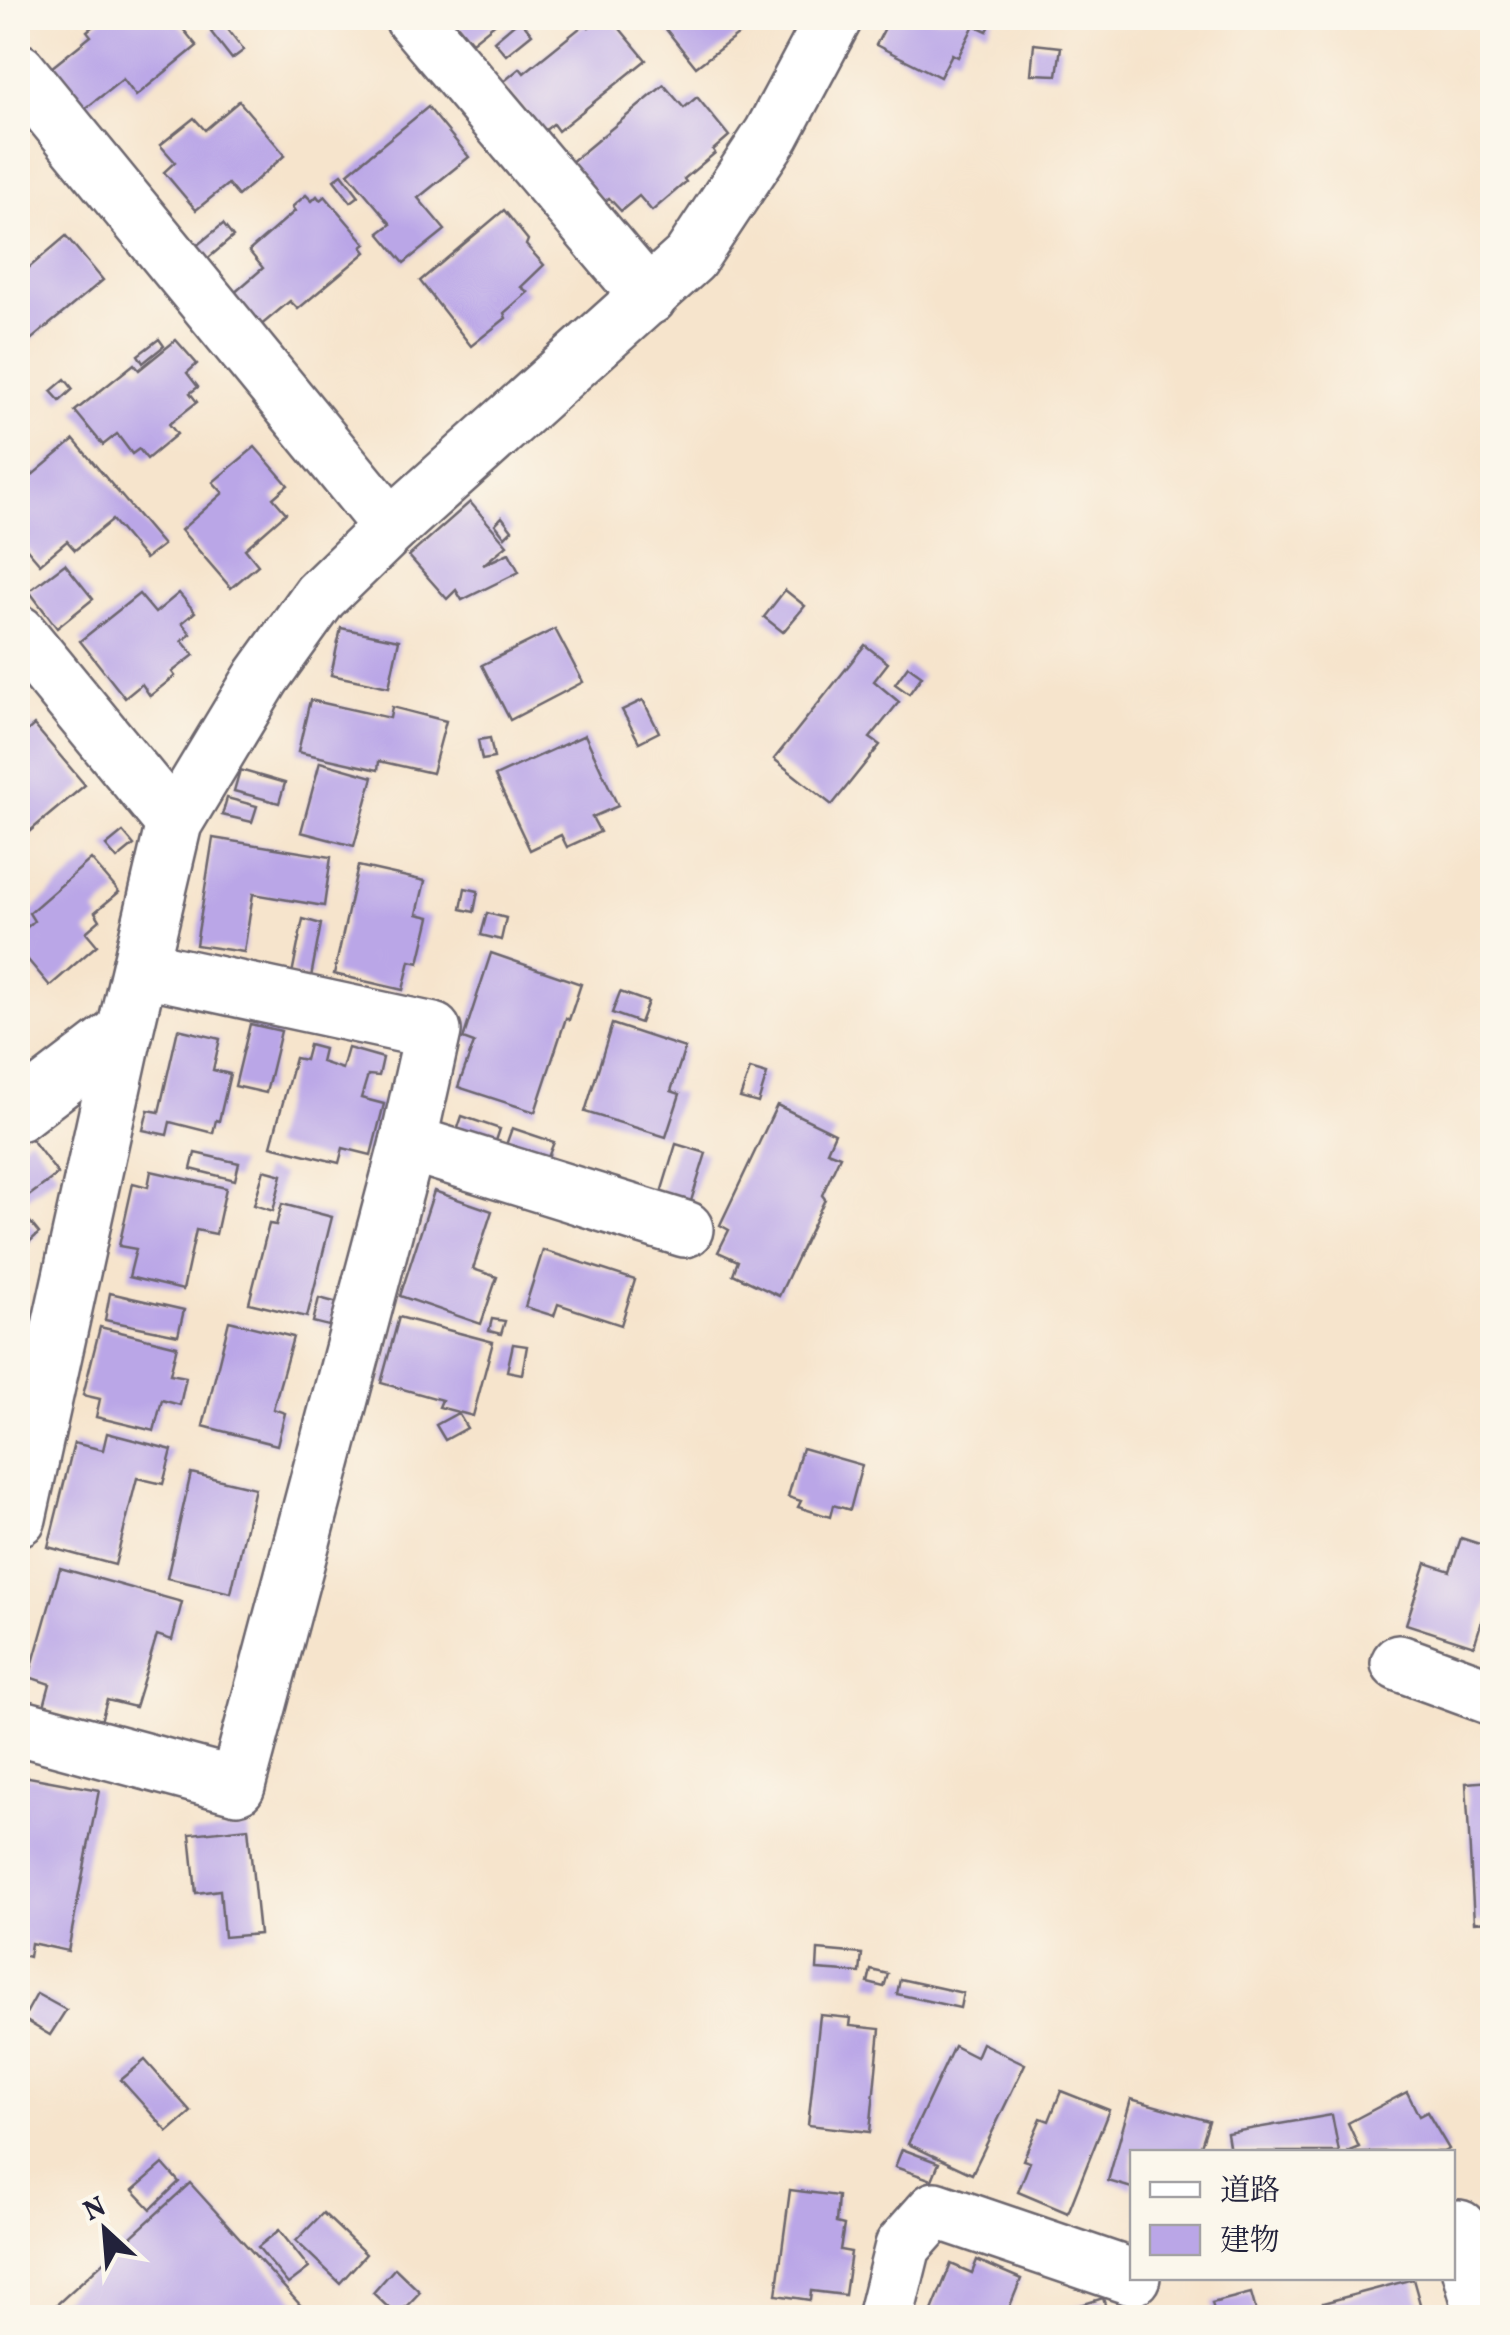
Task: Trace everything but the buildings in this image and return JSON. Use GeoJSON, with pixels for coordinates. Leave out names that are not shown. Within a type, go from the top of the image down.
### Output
{"type":"FeatureCollection","features":[{"type":"Feature","properties":{"kind":"street"},"geometry":{"type":"LineString","coordinates":[[413,18],[648,297]]}},
{"type":"Feature","properties":{"kind":"street"},"geometry":{"type":"LineString","coordinates":[[18,1518],[174,823],[262,677],[320,596],[390,527],[690,258],[772,134],[834,18]]}},
{"type":"Feature","properties":{"kind":"street"},"geometry":{"type":"LineString","coordinates":[[18,71],[390,527]]}},
{"type":"Feature","properties":{"kind":"street"},"geometry":{"type":"LineString","coordinates":[[18,633],[35,689],[174,823]]}},
{"type":"Feature","properties":{"kind":"street"},"geometry":{"type":"LineString","coordinates":[[18,1727],[237,1786],[408,1143],[433,1031],[141,968]]}},
{"type":"Feature","properties":{"kind":"street"},"geometry":{"type":"LineString","coordinates":[[18,1113],[125,1031]]}},
{"type":"Feature","properties":{"kind":"street"},"geometry":{"type":"LineString","coordinates":[[408,1143],[685,1229]]}},
{"type":"Feature","properties":{"kind":"street"},"geometry":{"type":"LineString","coordinates":[[1399,1664],[1492,1697]]}},
{"type":"Feature","properties":{"kind":"street"},"geometry":{"type":"LineString","coordinates":[[885,2318],[902,2246],[935,2210],[1130,2276]]}},
{"type":"Feature","properties":{"kind":"street"},"geometry":{"type":"LineString","coordinates":[[1455,2229],[1459,2228],[1484,2318]]}}]}
